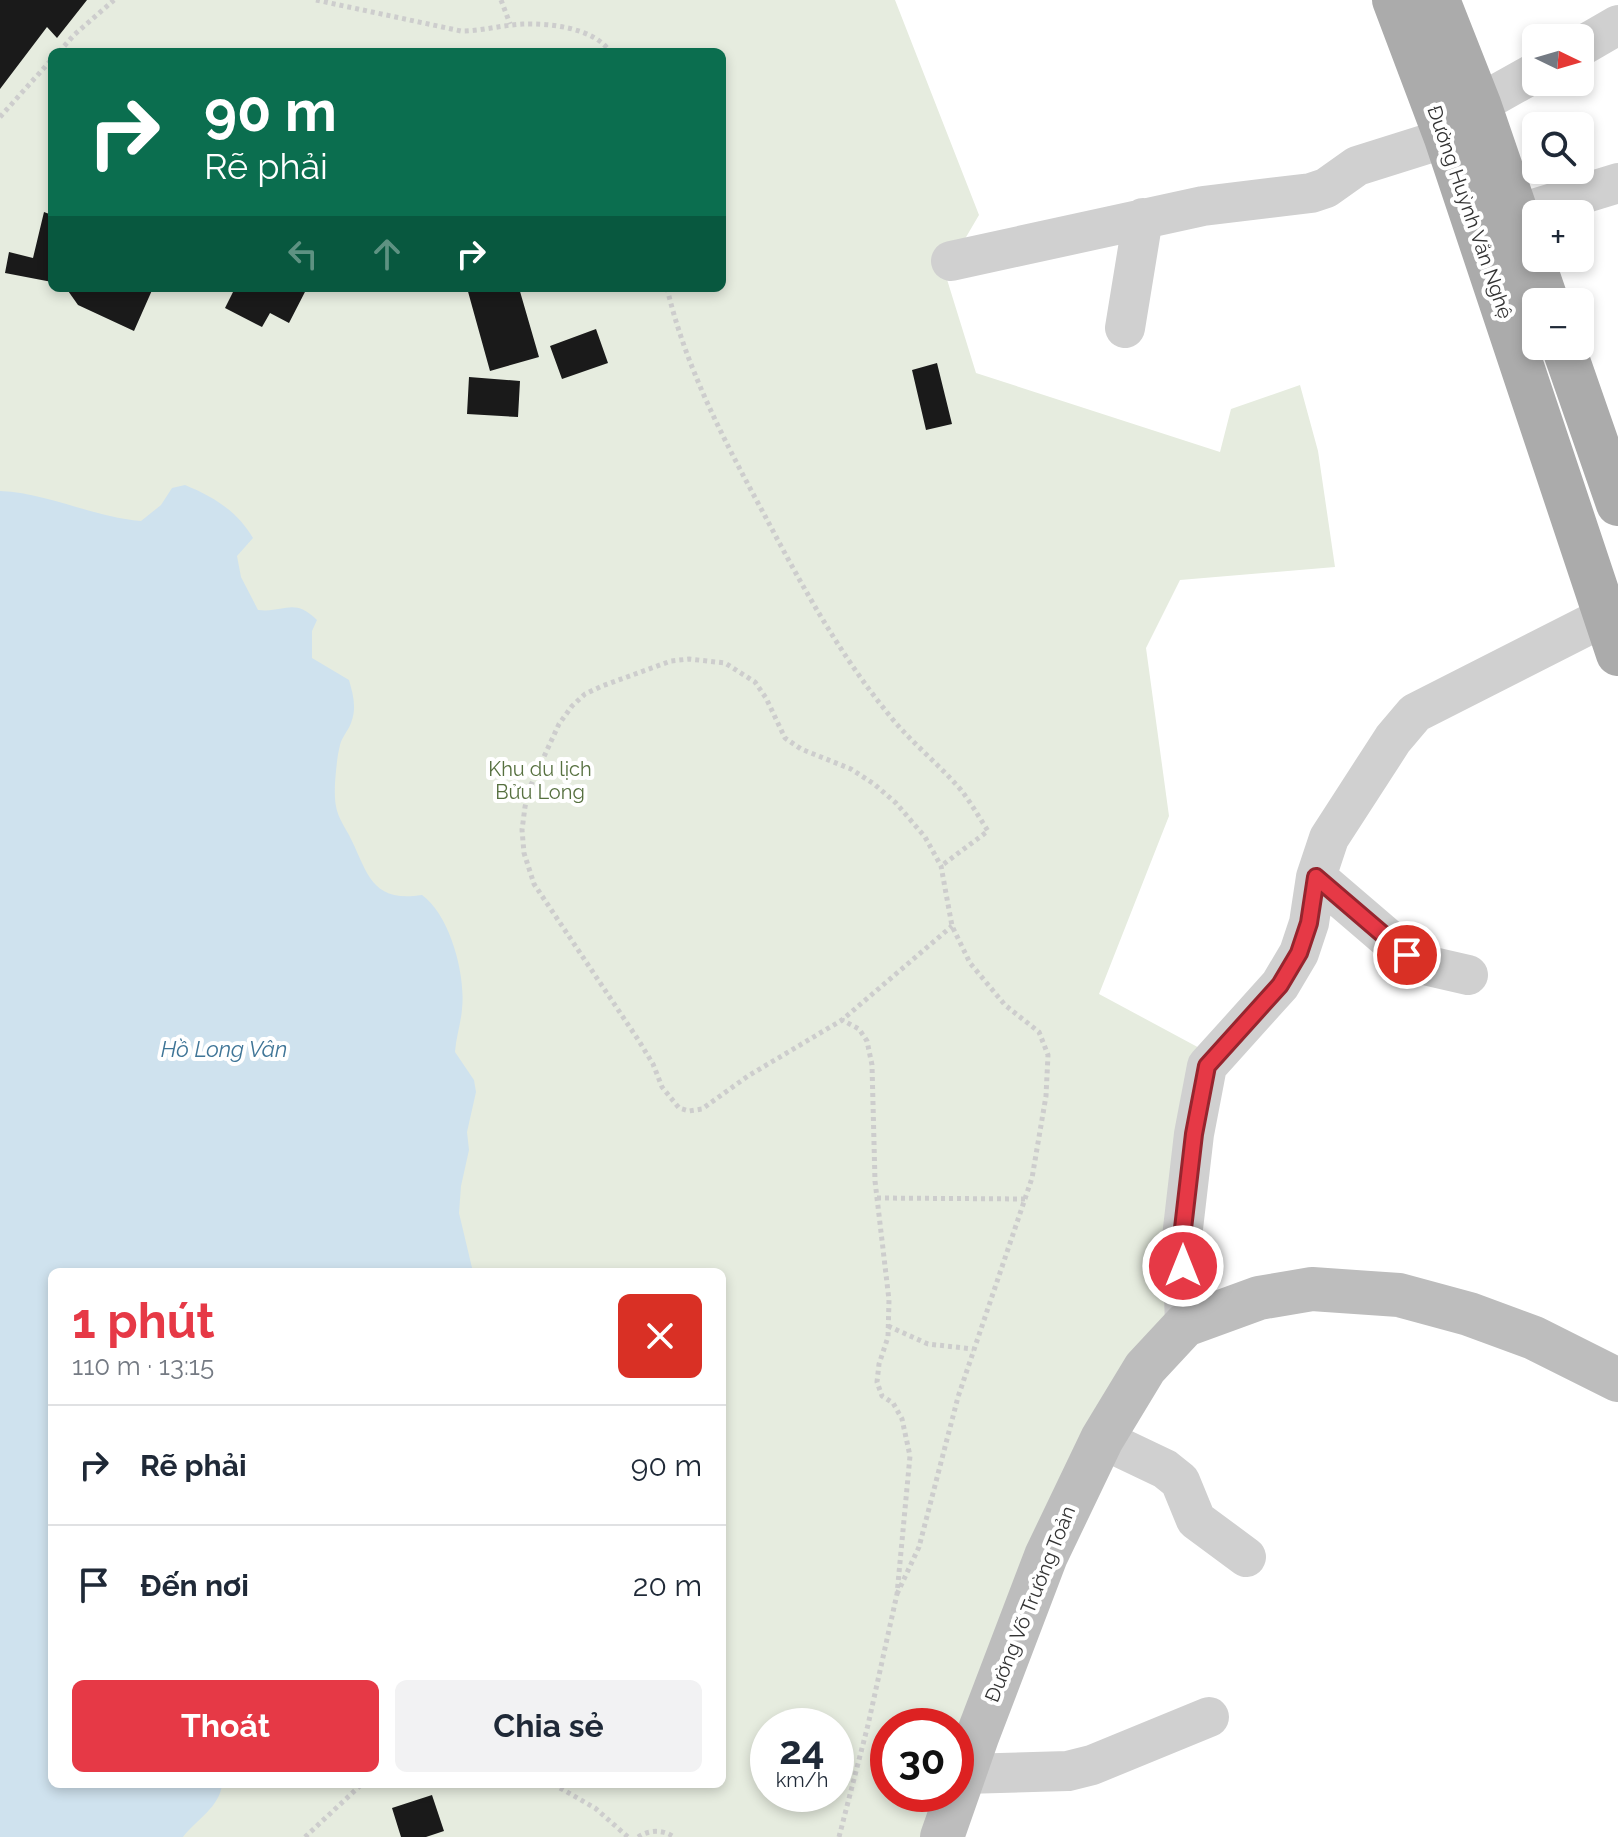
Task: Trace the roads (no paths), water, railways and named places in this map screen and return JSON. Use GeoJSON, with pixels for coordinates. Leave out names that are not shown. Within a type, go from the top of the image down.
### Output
{"type":"FeatureCollection","features":[{"type":"Feature","properties":{"kind":"main road","name":"Đường Huỳnh Văn Nghệ"},"geometry":{"type":"LineString","coordinates":[[1394,0],[1446,138],[1612,635]]}},
{"type":"Feature","properties":{"kind":"main road"},"geometry":{"type":"LineString","coordinates":[[1438,0],[1479,104],[1542,288]]}},
{"type":"Feature","properties":{"kind":"main road"},"geometry":{"type":"LineString","coordinates":[[1568,360],[1618,504]]}},
{"type":"Feature","properties":{"kind":"main road","name":"Đường Võ Trường Toản"},"geometry":{"type":"LineString","coordinates":[[974,1747],[1046,1556],[1102,1439],[1145,1368],[1185,1325],[1259,1298],[1312,1289],[1399,1295],[1469,1314],[1534,1338],[1618,1380]]}},
{"type":"Feature","properties":{"kind":"main road","name":"Đường Võ Trường Toản"},"geometry":{"type":"LineString","coordinates":[[942,1837],[951,1812]]}},
{"type":"Feature","properties":{"kind":"street"},"geometry":{"type":"LineString","coordinates":[[1594,39],[1618,25]]}},
{"type":"Feature","properties":{"kind":"street"},"geometry":{"type":"LineString","coordinates":[[1479,104],[1522,80]]}},
{"type":"Feature","properties":{"kind":"street"},"geometry":{"type":"LineString","coordinates":[[951,261],[1203,206],[1311,193],[1326,188],[1357,166],[1446,138]]}},
{"type":"Feature","properties":{"kind":"street"},"geometry":{"type":"LineString","coordinates":[[1517,214],[1618,183]]}},
{"type":"Feature","properties":{"kind":"street"},"geometry":{"type":"LineString","coordinates":[[1125,328],[1143,218]]}},
{"type":"Feature","properties":{"kind":"street"},"geometry":{"type":"LineString","coordinates":[[1185,1325],[1182,1237],[1194,1134],[1207,1066],[1280,985],[1299,953],[1309,923],[1316,877],[1329,838],[1393,739],[1415,713],[1612,635]]}},
{"type":"Feature","properties":{"kind":"street"},"geometry":{"type":"LineString","coordinates":[[1316,877],[1420,964],[1468,975]]}},
{"type":"Feature","properties":{"kind":"street"},"geometry":{"type":"LineString","coordinates":[[1102,1439],[1165,1469],[1180,1481],[1196,1520],[1246,1557]]}},
{"type":"Feature","properties":{"kind":"street"},"geometry":{"type":"LineString","coordinates":[[974,1774],[1068,1771],[1092,1765],[1209,1717]]}},
{"type":"Feature","properties":{"kind":"water","name":"Hồ Long Vân"},"geometry":{"type":"Polygon","coordinates":[[[185,485],[224,506],[240,520],[253,538],[237,556],[241,577],[258,610],[302,609],[317,620],[312,631],[312,658],[349,680],[354,701],[353,717],[341,742],[337,764],[335,799],[339,816],[373,882],[391,894],[422,895],[441,916],[448,931],[458,963],[463,995],[455,1052],[474,1080],[476,1092],[467,1132],[469,1150],[459,1213],[472,1268],[48,1268],[48,1788],[221,1788],[217,1800],[183,1837],[0,1837],[0,491],[36,496],[105,515],[141,521],[161,505],[172,488],[185,485]]]}},
{"type":"Feature","properties":{"kind":"park label","name":"Khu du lịch Bửu Long"},"geometry":{"type":"Point","coordinates":[540,780]}}]}
